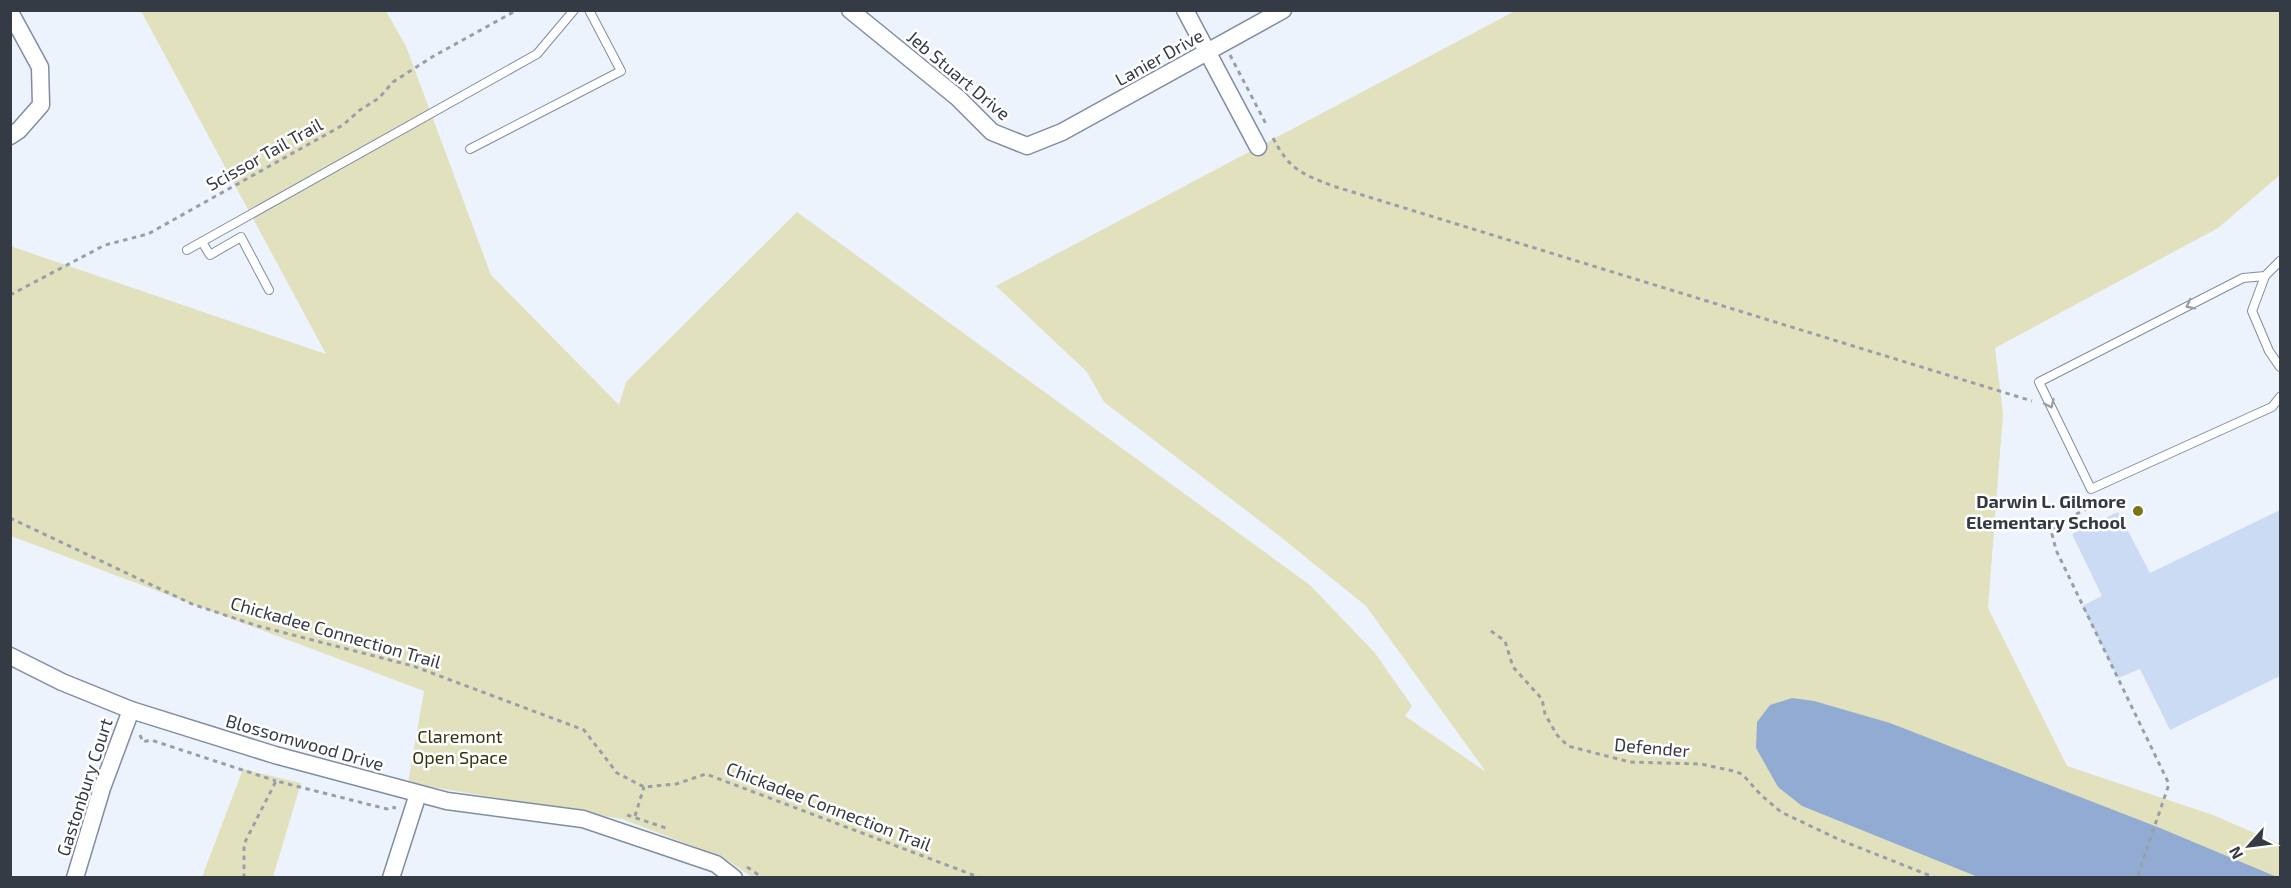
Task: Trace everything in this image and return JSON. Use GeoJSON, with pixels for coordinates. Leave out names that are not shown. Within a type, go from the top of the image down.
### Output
{"type":"FeatureCollection","features":[{"type":"Feature","properties":{"kind":"street","name":"Jeb Stuart Drive"},"geometry":{"type":"LineString","coordinates":[[850,10],[958,98],[992,132],[1026,146],[1062,132],[1116,102]]}},
{"type":"Feature","properties":{"kind":"street"},"geometry":{"type":"LineString","coordinates":[[1185,10],[1258,147]]}},
{"type":"Feature","properties":{"kind":"street","name":"Lanier Drive"},"geometry":{"type":"LineString","coordinates":[[1116,102],[1283,10]]}},
{"type":"Feature","properties":{"kind":"street"},"geometry":{"type":"LineString","coordinates":[[10,12],[40,67],[41,105],[19,130],[10,136]]}},
{"type":"Feature","properties":{"kind":"street","name":"Blossomwood Drive"},"geometry":{"type":"LineString","coordinates":[[10,656],[62,682],[130,710],[275,755],[447,801],[583,819],[716,864],[734,878]]}},
{"type":"Feature","properties":{"kind":"street","name":"Gastonbury Court"},"geometry":{"type":"LineString","coordinates":[[75,878],[102,788],[130,710]]}},
{"type":"Feature","properties":{"kind":"street"},"geometry":{"type":"LineString","coordinates":[[391,878],[418,794]]}},
{"type":"Feature","properties":{"kind":"lane"},"geometry":{"type":"LineString","coordinates":[[187,250],[537,54],[574,10]]}},
{"type":"Feature","properties":{"kind":"lane"},"geometry":{"type":"LineString","coordinates":[[470,149],[621,71],[589,10]]}},
{"type":"Feature","properties":{"kind":"lane"},"geometry":{"type":"LineString","coordinates":[[202,242],[210,255],[241,237],[269,290]]}},
{"type":"Feature","properties":{"kind":"lane"},"geometry":{"type":"LineString","coordinates":[[2280,261],[2265,276],[2252,312],[2269,351],[2280,367]]}},
{"type":"Feature","properties":{"kind":"lane"},"geometry":{"type":"LineString","coordinates":[[2265,276],[2242,278],[2039,381],[2091,489],[2272,407],[2280,397]]}},
{"type":"Feature","properties":{"kind":"path","name":"Scissor Tail Trail"},"geometry":{"type":"LineString","coordinates":[[10,295],[105,245],[148,234],[343,125],[360,110],[380,98],[393,82],[432,57],[517,10]]}},
{"type":"Feature","properties":{"kind":"path"},"geometry":{"type":"LineString","coordinates":[[1224,43],[1284,158],[1301,173],[1333,186],[2032,399],[2037,409]]}},
{"type":"Feature","properties":{"kind":"path"},"geometry":{"type":"LineString","coordinates":[[2082,495],[2088,508],[2058,524],[2052,534],[2056,550],[2169,784],[2137,878]]}},
{"type":"Feature","properties":{"kind":"path","name":"Chickadee Connection Trail"},"geometry":{"type":"LineString","coordinates":[[10,518],[192,604],[258,626],[413,666],[584,730],[617,772],[644,787],[676,784],[706,774],[981,878]]}},
{"type":"Feature","properties":{"kind":"path","name":"Defender"},"geometry":{"type":"LineString","coordinates":[[1491,631],[1505,641],[1513,667],[1542,699],[1545,714],[1557,735],[1568,746],[1630,762],[1701,764],[1742,774],[1781,812],[1840,840],[1936,878]]}},
{"type":"Feature","properties":{"kind":"path"},"geometry":{"type":"LineString","coordinates":[[124,728],[140,734],[143,742],[151,740],[276,781],[387,809],[391,807],[412,813]]}},
{"type":"Feature","properties":{"kind":"path"},"geometry":{"type":"LineString","coordinates":[[244,878],[244,844],[276,781]]}},
{"type":"Feature","properties":{"kind":"path"},"geometry":{"type":"LineString","coordinates":[[635,816],[644,787]]}},
{"type":"Feature","properties":{"kind":"green space","name":"Claremont Open Space"},"geometry":{"type":"Polygon","coordinates":[[[141,11],[386,11],[406,46],[491,275],[619,405],[626,382],[797,212],[1310,585],[1375,653],[1412,706],[1405,716],[1486,772],[1366,606],[1277,534],[1104,402],[1087,372],[996,286],[1515,11],[2280,11],[2280,175],[2218,228],[1995,348],[2003,414],[1988,608],[2067,766],[2213,815],[2280,844],[2280,877],[752,877],[724,858],[622,819],[408,783],[424,691],[11,536],[10,246],[326,354],[141,11]]]}},
{"type":"Feature","properties":{"kind":"green space"},"geometry":{"type":"Polygon","coordinates":[[[243,769],[301,783],[273,877],[202,877],[243,769]]]}},
{"type":"Feature","properties":{"kind":"water"},"geometry":{"type":"Polygon","coordinates":[[[1792,698],[1814,701],[1890,723],[2160,828],[2277,877],[1978,877],[1802,806],[1778,787],[1756,748],[1757,722],[1770,705],[1792,698]]]}},
{"type":"Feature","properties":{"kind":"building"},"geometry":{"type":"Polygon","coordinates":[[[2280,510],[2280,676],[2170,730],[2140,669],[2118,678],[2082,606],[2102,596],[2072,534],[2118,512],[2150,573],[2280,510]]]}},
{"type":"Feature","properties":{"kind":"place","name":"Darwin L. Gilmore Elementary School"},"geometry":{"type":"Point","coordinates":[2138,511]}}]}
